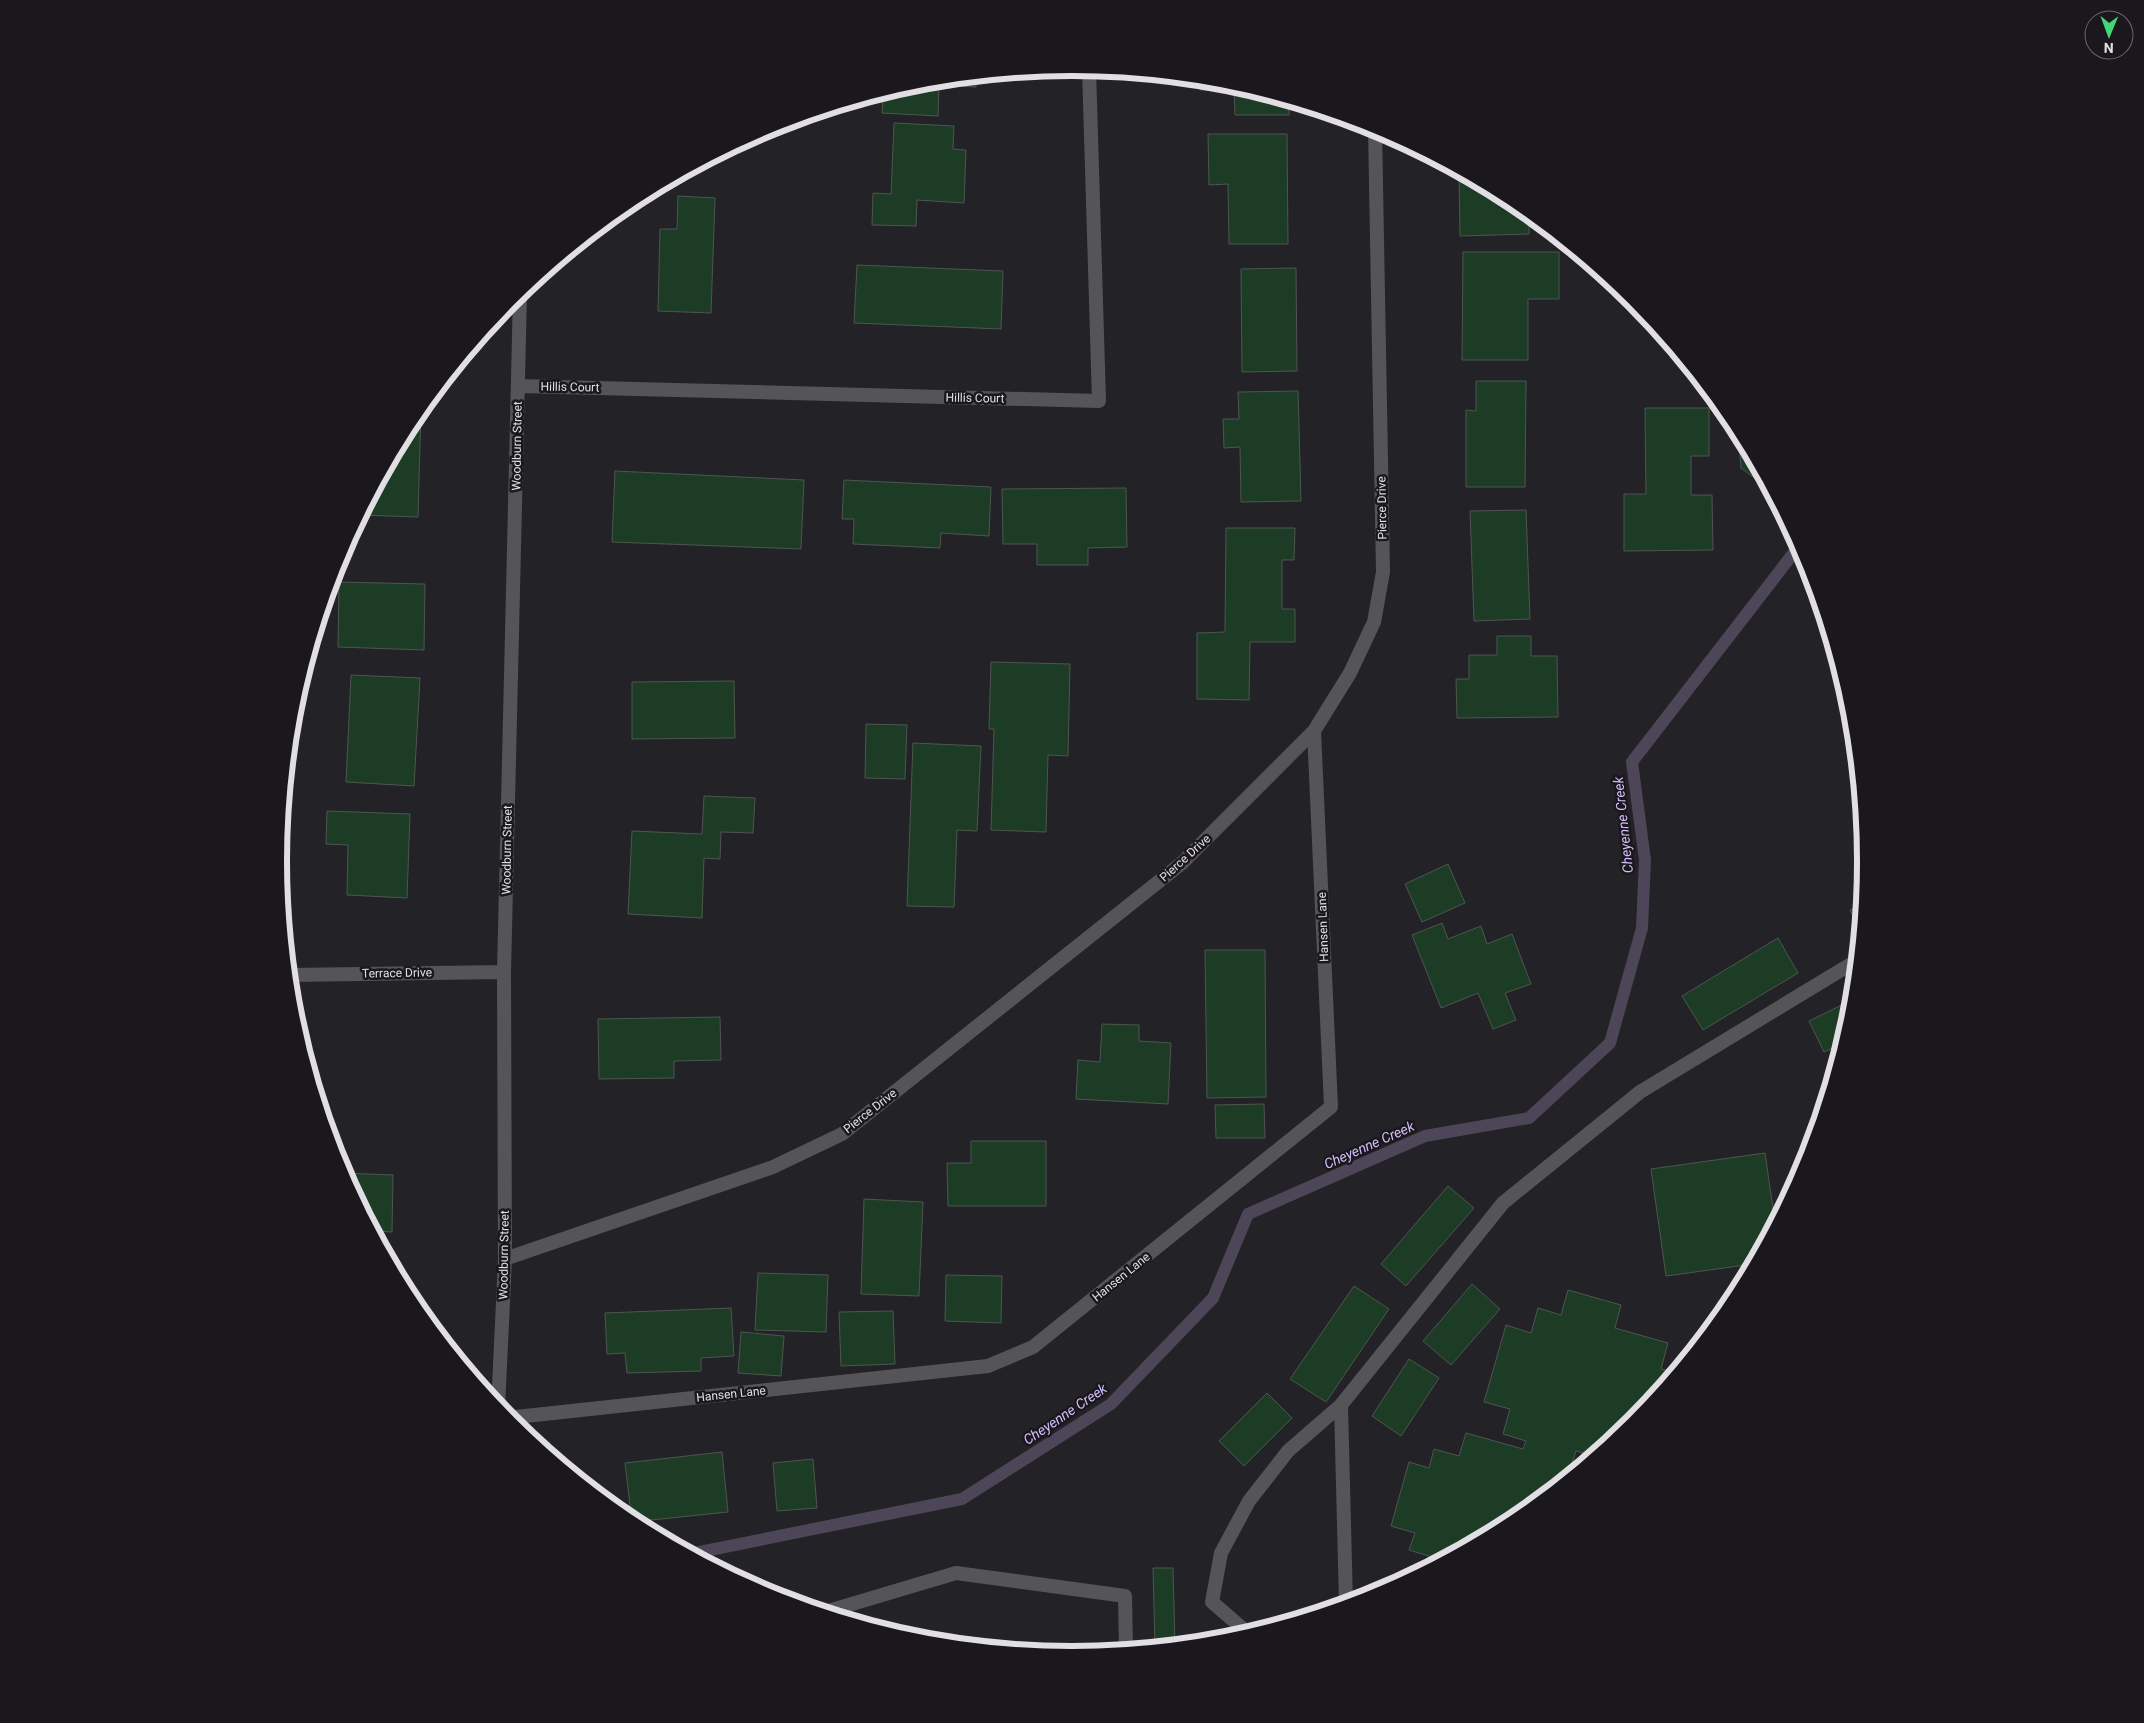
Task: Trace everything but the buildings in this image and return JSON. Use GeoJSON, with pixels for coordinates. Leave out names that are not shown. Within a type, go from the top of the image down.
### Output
{"type":"FeatureCollection","features":[{"type":"Feature","properties":{"kind":"street","name":"Hillis Court"},"geometry":{"type":"LineString","coordinates":[[518,386],[1099,401],[1089,77]]}},
{"type":"Feature","properties":{"kind":"street","name":"Pierce Drive"},"geometry":{"type":"LineString","coordinates":[[505,1259],[773,1167],[842,1134],[1182,863],[1314,731],[1350,673],[1374,622],[1384,572],[1375,137]]}},
{"type":"Feature","properties":{"kind":"street","name":"Woodburn Street"},"geometry":{"type":"LineString","coordinates":[[499,1397],[505,1259],[504,972],[520,303]]}},
{"type":"Feature","properties":{"kind":"street","name":"Hansen Lane"},"geometry":{"type":"LineString","coordinates":[[517,1417],[988,1366],[1033,1347],[1330,1107],[1314,731]]}},
{"type":"Feature","properties":{"kind":"street"},"geometry":{"type":"LineString","coordinates":[[1242,1628],[1212,1602],[1222,1553],[1248,1501],[1288,1451],[1341,1405],[1503,1203],[1640,1092],[1851,964]]}},
{"type":"Feature","properties":{"kind":"street","name":"Terrace Drive"},"geometry":{"type":"LineString","coordinates":[[295,975],[504,972]]}},
{"type":"Feature","properties":{"kind":"street"},"geometry":{"type":"LineString","coordinates":[[1341,1405],[1346,1597]]}},
{"type":"Feature","properties":{"kind":"street"},"geometry":{"type":"LineString","coordinates":[[834,1609],[956,1573],[1125,1596],[1126,1645]]}},
{"type":"Feature","properties":{"kind":"waterway","name":"Cheyenne Creek"},"geometry":{"type":"LineString","coordinates":[[699,1552],[962,1499],[1111,1404],[1213,1298],[1248,1214],[1425,1136],[1529,1118],[1610,1043],[1642,928],[1645,860],[1632,762],[1793,553]]}}]}
